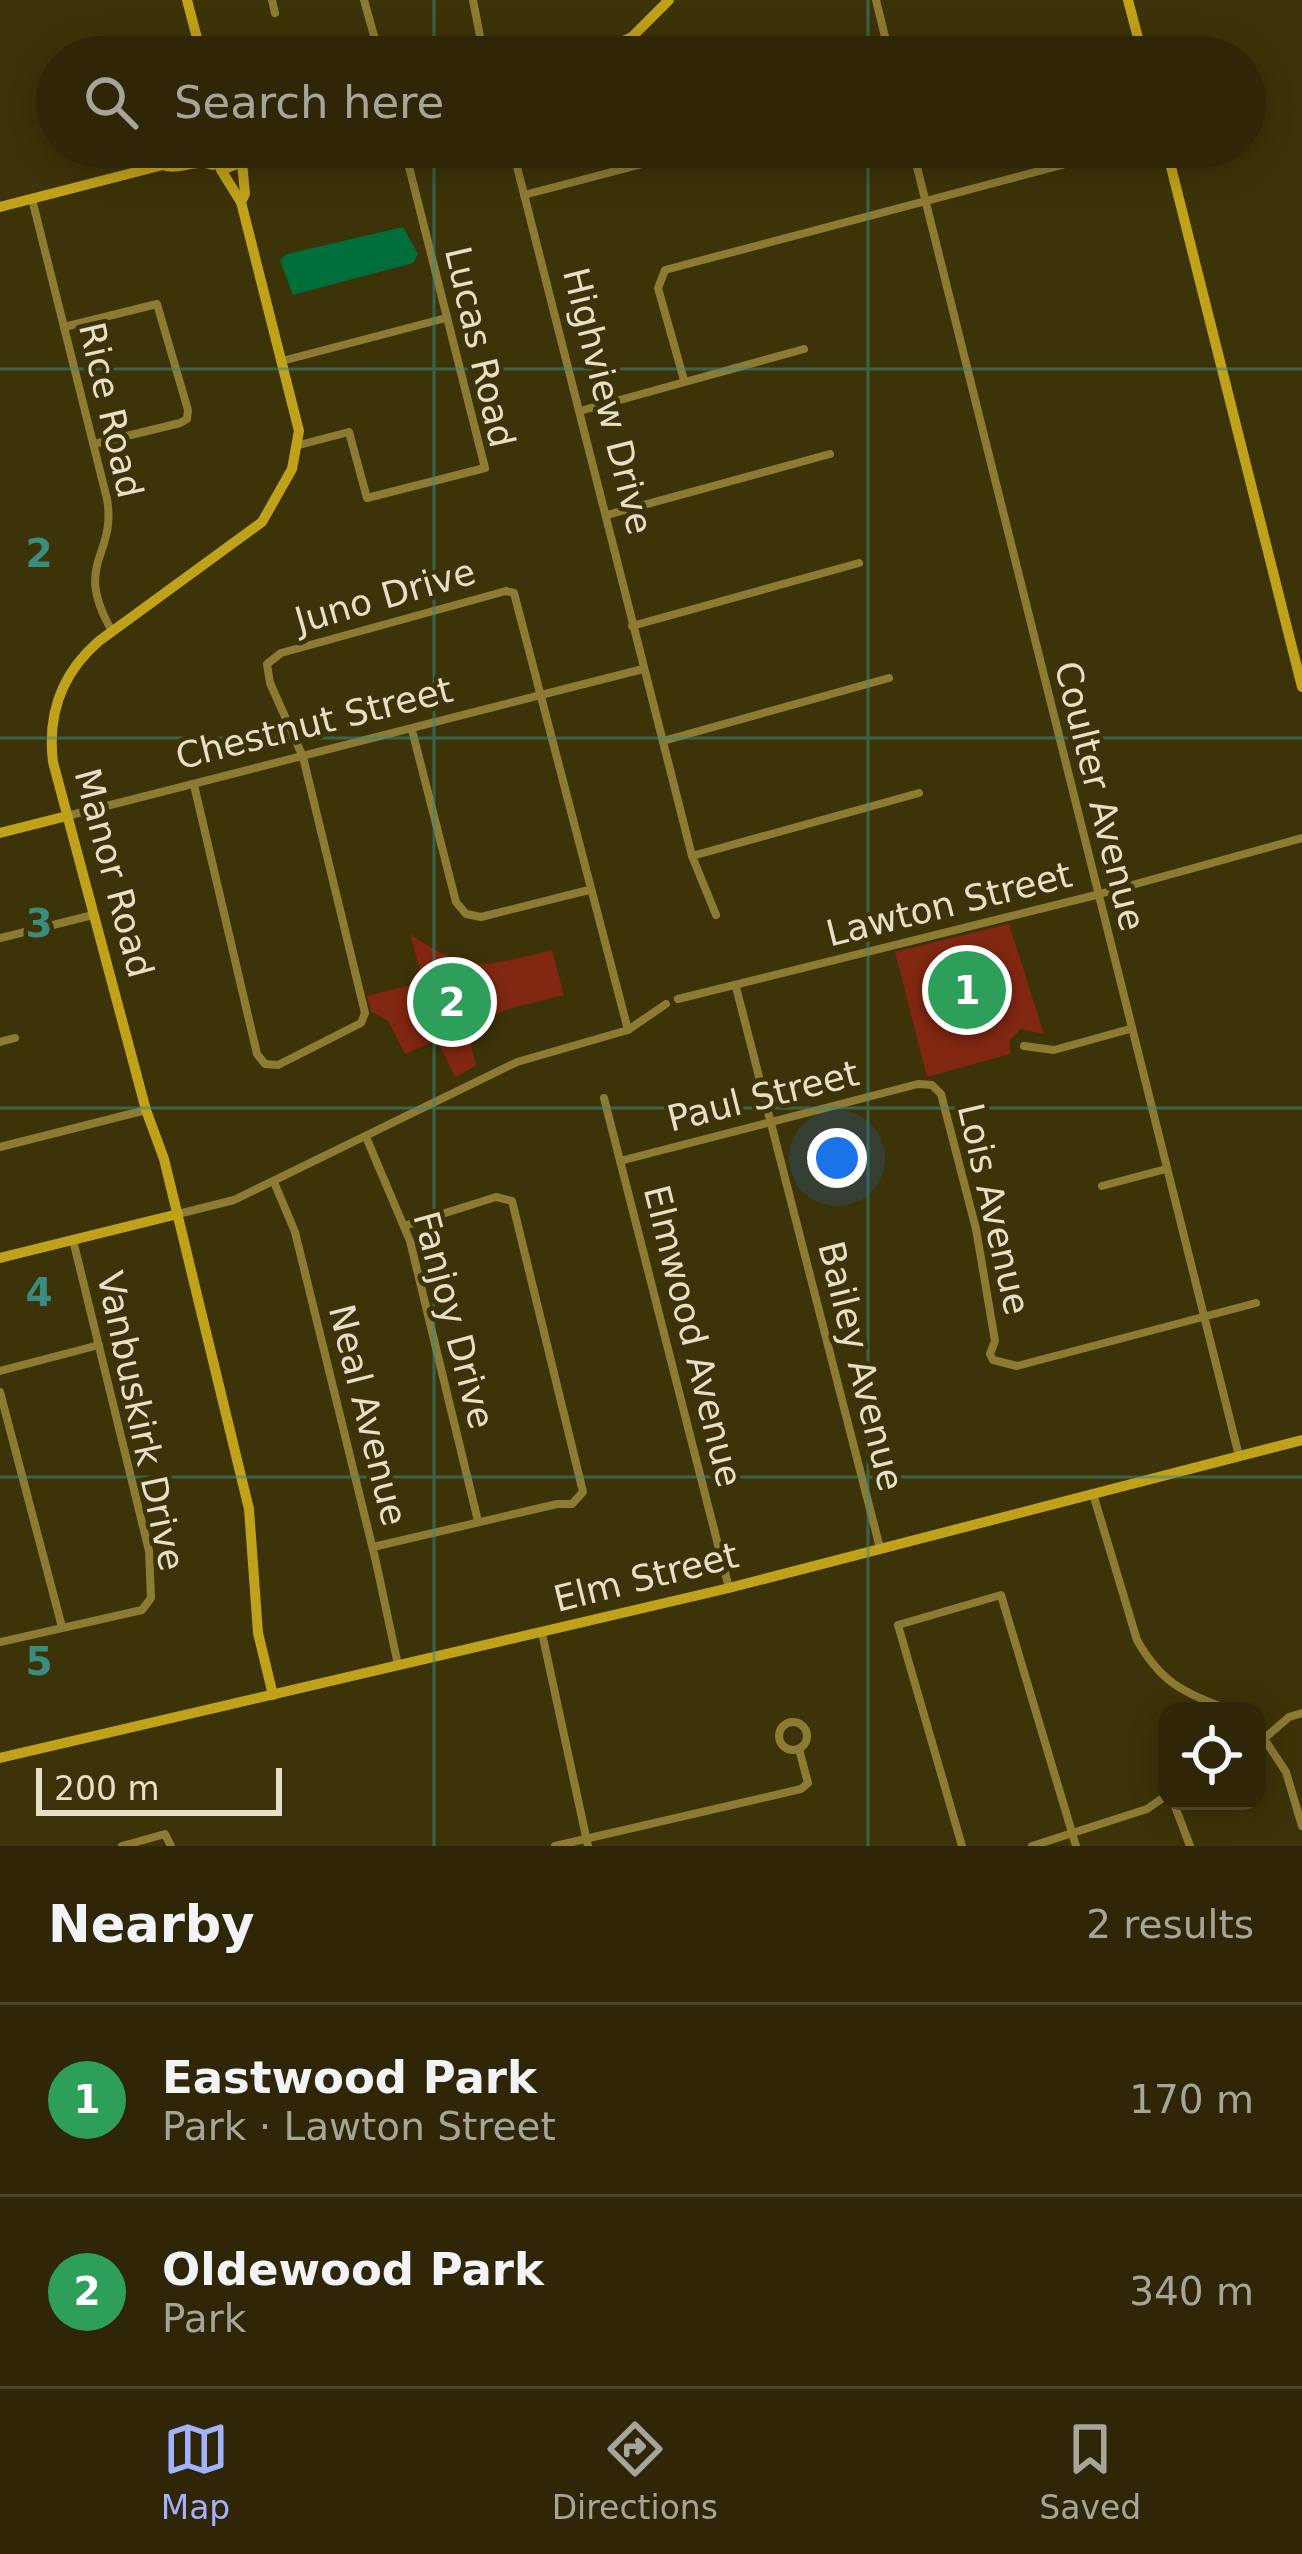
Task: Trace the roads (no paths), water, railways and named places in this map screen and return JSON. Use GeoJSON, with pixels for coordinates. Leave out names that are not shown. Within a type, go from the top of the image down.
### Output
{"type":"FeatureCollection","features":[{"type":"Feature","properties":{"kind":"street"},"geometry":{"type":"LineString","coordinates":[[187,0],[196,36]]}},
{"type":"Feature","properties":{"kind":"street"},"geometry":{"type":"LineString","coordinates":[[272,0],[274,13]]}},
{"type":"Feature","properties":{"kind":"street"},"geometry":{"type":"LineString","coordinates":[[364,0],[374,36]]}},
{"type":"Feature","properties":{"kind":"street"},"geometry":{"type":"LineString","coordinates":[[473,0],[482,36]]}},
{"type":"Feature","properties":{"kind":"street"},"geometry":{"type":"LineString","coordinates":[[633,36],[669,0]]}},
{"type":"Feature","properties":{"kind":"street"},"geometry":{"type":"LineString","coordinates":[[876,0],[885,36]]}},
{"type":"Feature","properties":{"kind":"street"},"geometry":{"type":"LineString","coordinates":[[1128,0],[1137,36]]}},
{"type":"Feature","properties":{"kind":"street"},"geometry":{"type":"LineString","coordinates":[[0,207],[151,168]]}},
{"type":"Feature","properties":{"kind":"street"},"geometry":{"type":"LineString","coordinates":[[218,168],[230,179],[241,202],[299,446]]}},
{"type":"Feature","properties":{"kind":"street"},"geometry":{"type":"LineString","coordinates":[[241,202],[244,168]]}},
{"type":"Feature","properties":{"kind":"street","name":"Lucas Road"},"geometry":{"type":"LineString","coordinates":[[299,446],[349,432],[367,498],[484,468],[409,168]]}},
{"type":"Feature","properties":{"kind":"street","name":"Highview Drive"},"geometry":{"type":"LineString","coordinates":[[517,168],[643,670]]}},
{"type":"Feature","properties":{"kind":"street"},"geometry":{"type":"LineString","coordinates":[[524,195],[627,168]]}},
{"type":"Feature","properties":{"kind":"street","name":"Coulter Avenue"},"geometry":{"type":"LineString","coordinates":[[917,168],[1238,1456]]}},
{"type":"Feature","properties":{"kind":"street"},"geometry":{"type":"LineString","coordinates":[[684,380],[658,287],[665,270],[1052,168]]}},
{"type":"Feature","properties":{"kind":"street"},"geometry":{"type":"LineString","coordinates":[[1171,168],[1302,687]]}},
{"type":"Feature","properties":{"kind":"street","name":"Rice Road"},"geometry":{"type":"LineString","coordinates":[[32,199],[109,511],[94,587],[112,632]]}},
{"type":"Feature","properties":{"kind":"street"},"geometry":{"type":"LineString","coordinates":[[64,327],[158,304],[188,410],[188,419],[180,423],[94,444]]}},
{"type":"Feature","properties":{"kind":"street"},"geometry":{"type":"LineString","coordinates":[[281,361],[446,318]]}},
{"type":"Feature","properties":{"kind":"street"},"geometry":{"type":"LineString","coordinates":[[580,411],[804,349]]}},
{"type":"Feature","properties":{"kind":"street","name":"Manor Road"},"geometry":{"type":"LineString","coordinates":[[273,1695],[258,1633],[249,1509],[178,1214],[53,762],[53,713],[79,660],[262,522],[286,481],[299,446]]}},
{"type":"Feature","properties":{"kind":"street"},"geometry":{"type":"LineString","coordinates":[[607,515],[830,454]]}},
{"type":"Feature","properties":{"kind":"street"},"geometry":{"type":"LineString","coordinates":[[632,626],[859,563]]}},
{"type":"Feature","properties":{"kind":"street","name":"Juno Drive"},"geometry":{"type":"LineString","coordinates":[[303,757],[267,674],[273,657],[506,591],[518,597],[542,696]]}},
{"type":"Feature","properties":{"kind":"street"},"geometry":{"type":"LineString","coordinates":[[643,670],[692,856],[716,915]]}},
{"type":"Feature","properties":{"kind":"street","name":"Chestnut Street"},"geometry":{"type":"LineString","coordinates":[[0,832],[643,670]]}},
{"type":"Feature","properties":{"kind":"street"},"geometry":{"type":"LineString","coordinates":[[663,741],[889,678]]}},
{"type":"Feature","properties":{"kind":"street"},"geometry":{"type":"LineString","coordinates":[[542,696],[628,1030]]}},
{"type":"Feature","properties":{"kind":"street"},"geometry":{"type":"LineString","coordinates":[[412,730],[456,902],[466,914],[481,917],[590,890]]}},
{"type":"Feature","properties":{"kind":"street"},"geometry":{"type":"LineString","coordinates":[[194,784],[257,1054],[265,1064],[278,1065],[361,1023],[365,1013],[303,757]]}},
{"type":"Feature","properties":{"kind":"street"},"geometry":{"type":"LineString","coordinates":[[692,856],[919,794]]}},
{"type":"Feature","properties":{"kind":"street","name":"Lawton Street"},"geometry":{"type":"LineString","coordinates":[[678,999],[1096,895],[1302,838]]}},
{"type":"Feature","properties":{"kind":"street"},"geometry":{"type":"LineString","coordinates":[[0,938],[93,915]]}},
{"type":"Feature","properties":{"kind":"street","name":"Bailey Avenue"},"geometry":{"type":"LineString","coordinates":[[736,987],[880,1550]]}},
{"type":"Feature","properties":{"kind":"street"},"geometry":{"type":"LineString","coordinates":[[0,1258],[234,1200],[518,1062],[628,1030],[666,1004]]}},
{"type":"Feature","properties":{"kind":"street"},"geometry":{"type":"LineString","coordinates":[[1024,1046],[1054,1050],[1130,1029]]}},
{"type":"Feature","properties":{"kind":"street"},"geometry":{"type":"LineString","coordinates":[[0,1042],[15,1038]]}},
{"type":"Feature","properties":{"kind":"street","name":"Paul Street"},"geometry":{"type":"LineString","coordinates":[[620,1161],[918,1084]]}},
{"type":"Feature","properties":{"kind":"street","name":"Lois Avenue"},"geometry":{"type":"LineString","coordinates":[[918,1084],[932,1085],[941,1094],[976,1229],[995,1341],[992,1360],[1017,1366],[1204,1316]]}},
{"type":"Feature","properties":{"kind":"street","name":"Elmwood Avenue"},"geometry":{"type":"LineString","coordinates":[[604,1098],[729,1588]]}},
{"type":"Feature","properties":{"kind":"street"},"geometry":{"type":"LineString","coordinates":[[0,1147],[146,1110]]}},
{"type":"Feature","properties":{"kind":"street","name":"Fanjoy Drive"},"geometry":{"type":"LineString","coordinates":[[366,1137],[404,1226],[478,1521]]}},
{"type":"Feature","properties":{"kind":"street"},"geometry":{"type":"LineString","coordinates":[[1102,1186],[1166,1169]]}},
{"type":"Feature","properties":{"kind":"street","name":"Neal Avenue"},"geometry":{"type":"LineString","coordinates":[[274,1182],[295,1232],[398,1665]]}},
{"type":"Feature","properties":{"kind":"street"},"geometry":{"type":"LineString","coordinates":[[373,1547],[572,1504],[583,1492],[514,1206],[508,1198],[496,1197],[404,1226]]}},
{"type":"Feature","properties":{"kind":"street","name":"Vanbuskirk Drive"},"geometry":{"type":"LineString","coordinates":[[0,1642],[142,1610],[151,1598],[149,1551],[73,1240]]}},
{"type":"Feature","properties":{"kind":"street"},"geometry":{"type":"LineString","coordinates":[[1204,1316],[1256,1303]]}},
{"type":"Feature","properties":{"kind":"street"},"geometry":{"type":"LineString","coordinates":[[0,1371],[99,1345]]}},
{"type":"Feature","properties":{"kind":"street"},"geometry":{"type":"LineString","coordinates":[[0,1392],[62,1627]]}},
{"type":"Feature","properties":{"kind":"street","name":"Elm Street"},"geometry":{"type":"LineString","coordinates":[[0,1759],[729,1588],[1302,1440]]}},
{"type":"Feature","properties":{"kind":"street"},"geometry":{"type":"LineString","coordinates":[[1093,1494],[1143,1651],[1164,1679],[1204,1702]]}},
{"type":"Feature","properties":{"kind":"street"},"geometry":{"type":"LineString","coordinates":[[962,1846],[898,1625],[1001,1594],[1076,1846]]}},
{"type":"Feature","properties":{"kind":"street"},"geometry":{"type":"LineString","coordinates":[[542,1633],[587,1842]]}},
{"type":"Feature","properties":{"kind":"street"},"geometry":{"type":"LineString","coordinates":[[1302,1713],[1289,1717],[1266,1736],[1286,1772],[1302,1826]]}},
{"type":"Feature","properties":{"kind":"street"},"geometry":{"type":"LineString","coordinates":[[555,1846],[801,1790],[808,1783],[799,1748]]}},
{"type":"Feature","properties":{"kind":"street"},"geometry":{"type":"LineString","coordinates":[[1032,1846],[1158,1804]]}},
{"type":"Feature","properties":{"kind":"street"},"geometry":{"type":"LineString","coordinates":[[1175,1810],[1190,1846]]}},
{"type":"Feature","properties":{"kind":"street"},"geometry":{"type":"LineString","coordinates":[[122,1846],[160,1834],[170,1846]]}},
{"type":"Feature","properties":{"kind":"place","name":"Eastwood Park"},"geometry":{"type":"Point","coordinates":[967,990]}},
{"type":"Feature","properties":{"kind":"place","name":"Oldewood Park"},"geometry":{"type":"Point","coordinates":[452,1002]}}]}
